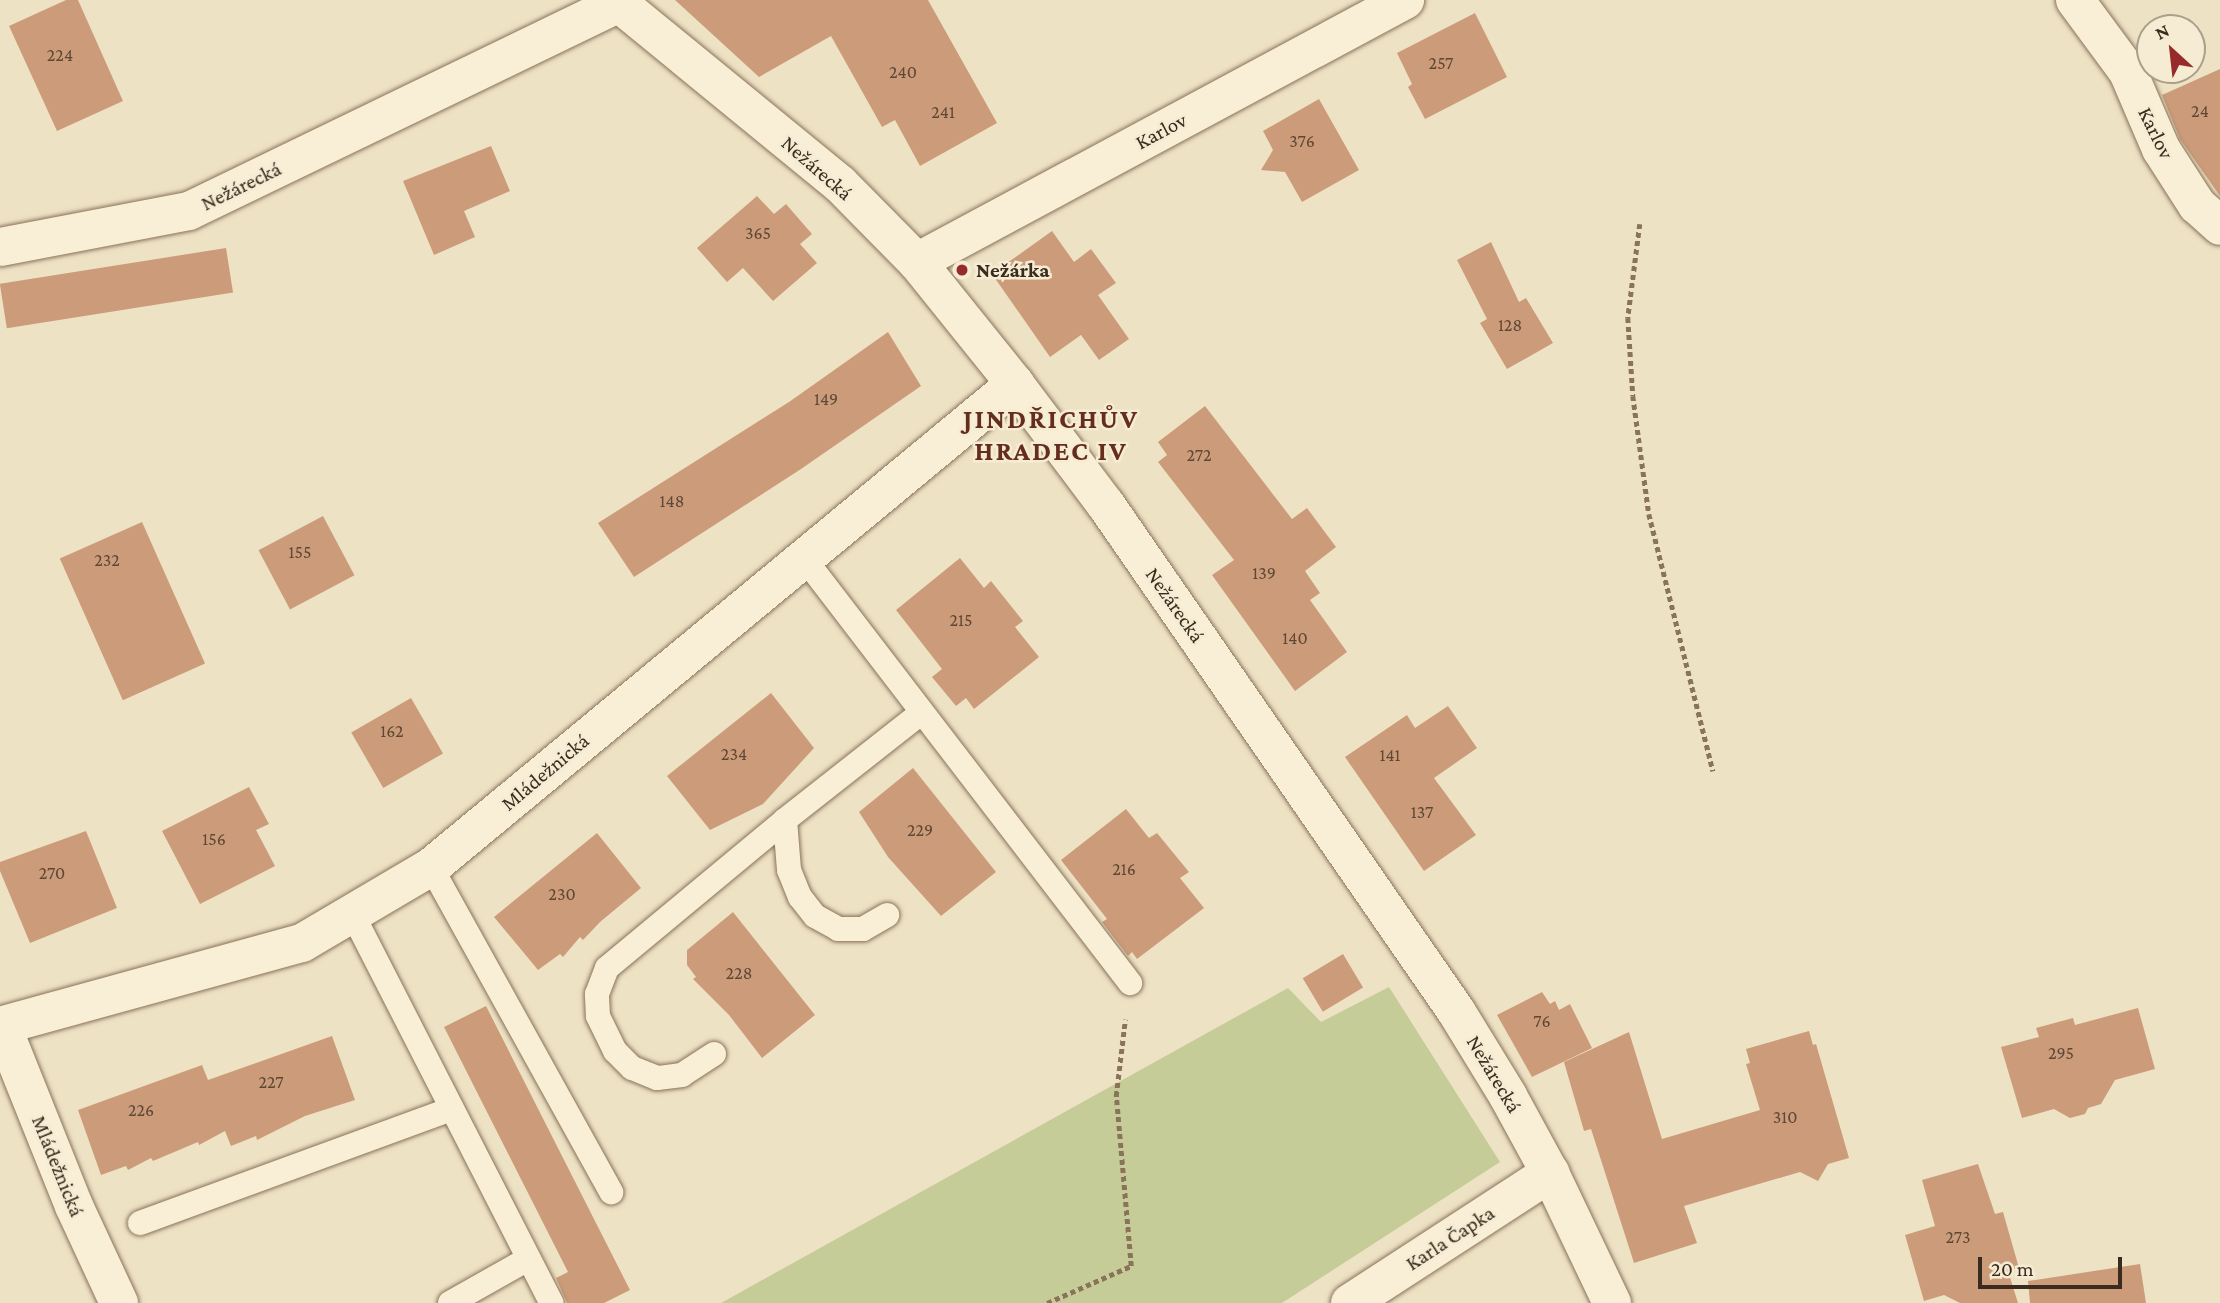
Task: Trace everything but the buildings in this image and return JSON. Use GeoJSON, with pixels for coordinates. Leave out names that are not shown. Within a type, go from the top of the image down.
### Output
{"type":"FeatureCollection","features":[{"type":"Feature","properties":{"kind":"street","name":"Karlov"},"geometry":{"type":"LineString","coordinates":[[918,262],[1405,0]]}},
{"type":"Feature","properties":{"kind":"street","name":"Karlov"},"geometry":{"type":"LineString","coordinates":[[2075,0],[2128,72],[2168,160],[2197,205],[2220,226]]}},
{"type":"Feature","properties":{"kind":"street","name":"Nežárecká"},"geometry":{"type":"LineString","coordinates":[[0,247],[189,211],[617,2],[840,184],[918,262],[1015,384],[1106,505],[1456,1011],[1508,1096],[1550,1173],[1612,1303]]}},
{"type":"Feature","properties":{"kind":"street","name":"Mládežnická"},"geometry":{"type":"LineString","coordinates":[[119,1303],[74,1206],[1,1026],[302,943],[431,867],[1015,384]]}},
{"type":"Feature","properties":{"kind":"street","name":"Karla Čapka"},"geometry":{"type":"LineString","coordinates":[[1350,1303],[1550,1173]]}},
{"type":"Feature","properties":{"kind":"lane"},"geometry":{"type":"LineString","coordinates":[[804,558],[1130,983]]}},
{"type":"Feature","properties":{"kind":"lane"},"geometry":{"type":"LineString","coordinates":[[714,1054],[682,1075],[657,1078],[632,1068],[615,1051],[598,1016],[597,994],[607,968],[785,820],[921,713]]}},
{"type":"Feature","properties":{"kind":"lane"},"geometry":{"type":"LineString","coordinates":[[785,820],[789,870],[800,897],[815,916],[838,929],[863,929],[887,915]]}},
{"type":"Feature","properties":{"kind":"lane"},"geometry":{"type":"LineString","coordinates":[[431,867],[611,1192]]}},
{"type":"Feature","properties":{"kind":"lane"},"geometry":{"type":"LineString","coordinates":[[352,913],[552,1303]]}},
{"type":"Feature","properties":{"kind":"lane"},"geometry":{"type":"LineString","coordinates":[[141,1223],[452,1109]]}},
{"type":"Feature","properties":{"kind":"lane"},"geometry":{"type":"LineString","coordinates":[[450,1303],[528,1259]]}},
{"type":"Feature","properties":{"kind":"path"},"geometry":{"type":"LineString","coordinates":[[1640,224],[1628,318],[1633,396],[1649,514],[1713,771]]}},
{"type":"Feature","properties":{"kind":"path"},"geometry":{"type":"LineString","coordinates":[[1047,1303],[1131,1266],[1116,1096],[1130,983]]}},
{"type":"Feature","properties":{"kind":"green space"},"geometry":{"type":"Polygon","coordinates":[[[1389,987],[1500,1162],[1282,1303],[721,1303],[1288,988],[1321,1022],[1389,987]]]}},
{"type":"Feature","properties":{"kind":"place","name":"Nežárka"},"geometry":{"type":"Point","coordinates":[962,270]}},
{"type":"Feature","properties":{"kind":"district","name":"JINDŘICHŮV HRADEC IV"},"geometry":{"type":"Point","coordinates":[1051,435]}}]}
